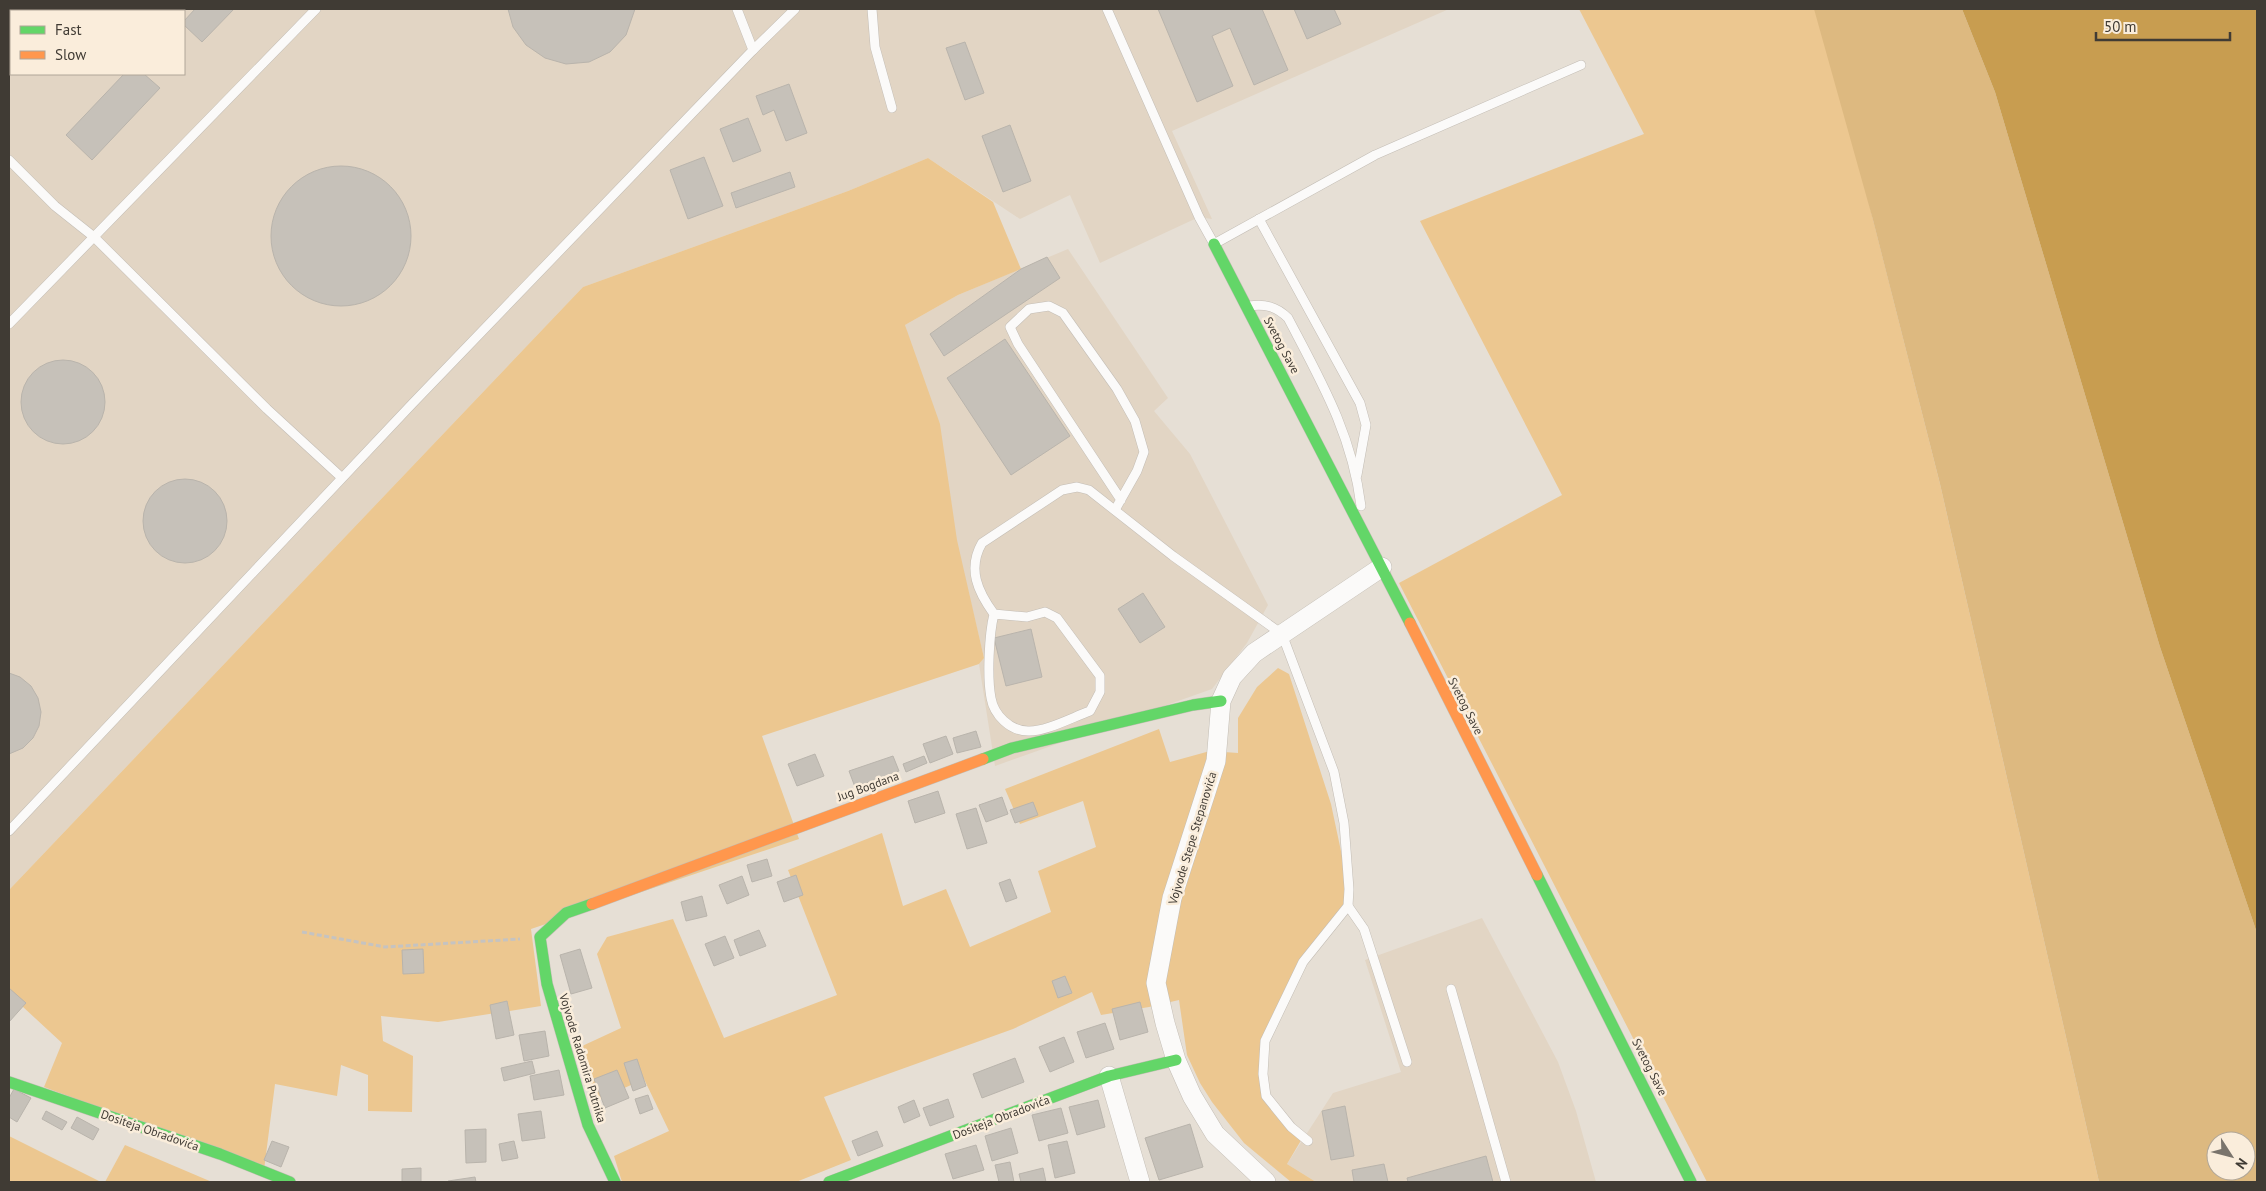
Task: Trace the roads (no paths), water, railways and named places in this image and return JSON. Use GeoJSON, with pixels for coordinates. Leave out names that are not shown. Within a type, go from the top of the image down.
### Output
{"type":"FeatureCollection","features":[{"type":"Feature","properties":{"kind":"street","name":"Svetog Save"},"geometry":{"type":"LineString","coordinates":[[1214,244],[1364,531],[1691,1182]]}},
{"type":"Feature","properties":{"kind":"street","name":"Vojvode Stepe Stepanovića"},"geometry":{"type":"LineString","coordinates":[[1266,1182],[1215,1134],[1192,1096],[1176,1060],[1165,1024],[1156,983],[1172,898],[1216,760],[1221,701],[1232,677],[1254,653],[1382,567]]}},
{"type":"Feature","properties":{"kind":"street","name":"Jug Bogdana"},"geometry":{"type":"LineString","coordinates":[[540,937],[566,913],[1012,748],[1193,705],[1221,701]]}},
{"type":"Feature","properties":{"kind":"street","name":"Vojvode Radomira Putnika"},"geometry":{"type":"LineString","coordinates":[[540,937],[546,984],[588,1125],[612,1182]]}},
{"type":"Feature","properties":{"kind":"street","name":"Dositeja Obradovića"},"geometry":{"type":"LineString","coordinates":[[829,1182],[1109,1076],[1176,1060]]}},
{"type":"Feature","properties":{"kind":"street"},"geometry":{"type":"LineString","coordinates":[[1109,1076],[1140,1182]]}},
{"type":"Feature","properties":{"kind":"street","name":"Dositeja Obradovića"},"geometry":{"type":"LineString","coordinates":[[9,1082],[220,1154],[290,1182]]}},
{"type":"Feature","properties":{"kind":"lane"},"geometry":{"type":"LineString","coordinates":[[9,324],[316,9]]}},
{"type":"Feature","properties":{"kind":"lane"},"geometry":{"type":"LineString","coordinates":[[737,9],[753,50]]}},
{"type":"Feature","properties":{"kind":"lane"},"geometry":{"type":"LineString","coordinates":[[9,831],[342,477],[794,9]]}},
{"type":"Feature","properties":{"kind":"lane"},"geometry":{"type":"LineString","coordinates":[[872,9],[875,47],[892,108]]}},
{"type":"Feature","properties":{"kind":"lane"},"geometry":{"type":"LineString","coordinates":[[1107,9],[1199,216],[1214,244],[1374,155],[1581,66]]}},
{"type":"Feature","properties":{"kind":"lane"},"geometry":{"type":"LineString","coordinates":[[9,160],[55,206],[94,237],[266,409],[342,477]]}},
{"type":"Feature","properties":{"kind":"lane"},"geometry":{"type":"LineString","coordinates":[[1259,219],[1360,403],[1366,426],[1357,475]]}},
{"type":"Feature","properties":{"kind":"lane"},"geometry":{"type":"LineString","coordinates":[[1245,306],[1264,304],[1279,309],[1288,318],[1337,412],[1357,475],[1364,531]]}},
{"type":"Feature","properties":{"kind":"lane"},"geometry":{"type":"LineString","coordinates":[[1115,510],[1121,500],[1137,471],[1144,452],[1135,421],[1117,389],[1063,313],[1049,306],[1029,309],[1010,327],[1018,344],[1121,500]]}},
{"type":"Feature","properties":{"kind":"lane"},"geometry":{"type":"LineString","coordinates":[[994,614],[1027,617],[1046,612],[1056,618],[1100,676],[1100,692],[1090,711],[1028,732],[1012,728],[999,717],[991,699],[989,632],[994,614],[976,582],[976,553],[982,543],[1062,490],[1077,487],[1089,490],[1173,556],[1282,634],[1334,772],[1344,823],[1349,889],[1348,906],[1304,962],[1265,1041],[1263,1074],[1266,1096],[1291,1127],[1308,1141]]}},
{"type":"Feature","properties":{"kind":"lane"},"geometry":{"type":"LineString","coordinates":[[1348,906],[1364,929],[1407,1062]]}},
{"type":"Feature","properties":{"kind":"lane"},"geometry":{"type":"LineString","coordinates":[[1451,989],[1506,1182]]}}]}
